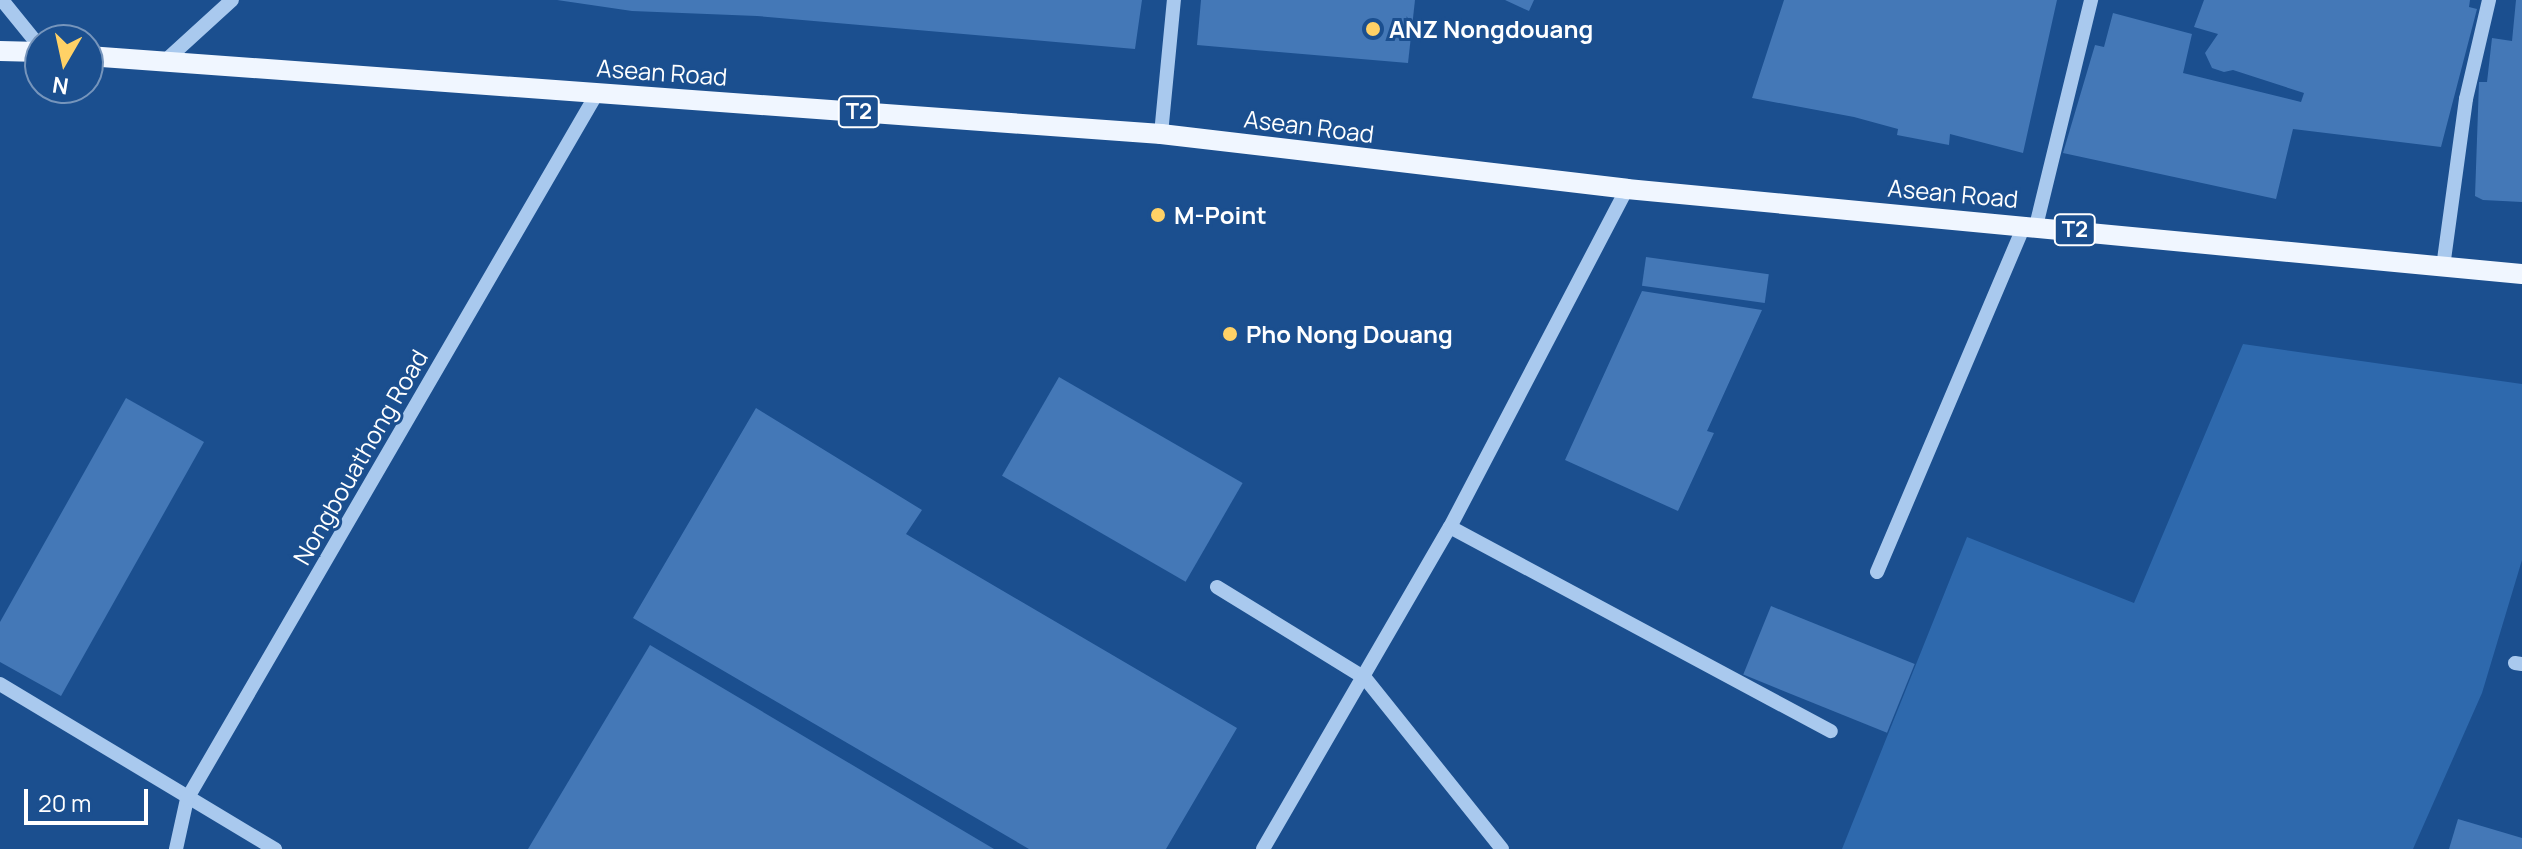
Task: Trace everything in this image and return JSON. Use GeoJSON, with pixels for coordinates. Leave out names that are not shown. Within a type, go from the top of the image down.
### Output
{"type":"FeatureCollection","features":[{"type":"Feature","properties":{"kind":"main road"},"geometry":{"type":"LineString","coordinates":[[0,51],[24,50]]}},
{"type":"Feature","properties":{"kind":"main road","name":"Asean Road"},"geometry":{"type":"LineString","coordinates":[[104,57],[1161,134],[1627,189],[2522,274]]}},
{"type":"Feature","properties":{"kind":"street"},"geometry":{"type":"LineString","coordinates":[[2,0],[24,28]]}},
{"type":"Feature","properties":{"kind":"street"},"geometry":{"type":"LineString","coordinates":[[164,62],[232,0]]}},
{"type":"Feature","properties":{"kind":"street"},"geometry":{"type":"LineString","coordinates":[[1161,134],[1174,0]]}},
{"type":"Feature","properties":{"kind":"street"},"geometry":{"type":"LineString","coordinates":[[1877,572],[2030,226],[2091,0]]}},
{"type":"Feature","properties":{"kind":"street"},"geometry":{"type":"LineString","coordinates":[[2443,267],[2466,99],[2489,0]]}},
{"type":"Feature","properties":{"kind":"street","name":"Nongbouathong Road"},"geometry":{"type":"LineString","coordinates":[[176,849],[187,799],[597,93]]}},
{"type":"Feature","properties":{"kind":"street"},"geometry":{"type":"LineString","coordinates":[[1263,849],[1450,527],[1627,189]]}},
{"type":"Feature","properties":{"kind":"street"},"geometry":{"type":"LineString","coordinates":[[1450,527],[1831,731]]}},
{"type":"Feature","properties":{"kind":"street"},"geometry":{"type":"LineString","coordinates":[[1217,587],[1365,678],[1502,849]]}},
{"type":"Feature","properties":{"kind":"street"},"geometry":{"type":"LineString","coordinates":[[0,684],[187,799],[275,849]]}},
{"type":"Feature","properties":{"kind":"shaded area"},"geometry":{"type":"Polygon","coordinates":[[[2243,344],[2522,384],[2522,560],[2482,693],[2413,849],[1842,849],[1967,537],[2134,603],[2243,344]]]}},
{"type":"Feature","properties":{"kind":"building"},"geometry":{"type":"Polygon","coordinates":[[[557,0],[1142,0],[1135,49],[757,16],[632,11],[557,0]]]}},
{"type":"Feature","properties":{"kind":"building"},"geometry":{"type":"Polygon","coordinates":[[[1201,0],[1415,0],[1408,63],[1197,45],[1201,0]]]}},
{"type":"Feature","properties":{"kind":"building"},"geometry":{"type":"Polygon","coordinates":[[[1505,0],[1534,0],[1529,11],[1505,0]]]}},
{"type":"Feature","properties":{"kind":"building"},"geometry":{"type":"Polygon","coordinates":[[[1784,0],[2057,0],[2023,153],[1950,134],[1949,145],[1897,135],[1898,129],[1854,117],[1752,98],[1784,0]]]}},
{"type":"Feature","properties":{"kind":"building"},"geometry":{"type":"Polygon","coordinates":[[[2204,0],[2470,0],[2469,7],[2477,9],[2441,147],[2293,129],[2276,199],[2063,153],[2095,45],[2104,47],[2113,13],[2192,34],[2183,73],[2301,102],[2304,93],[2233,70],[2224,72],[2212,68],[2205,53],[2218,34],[2194,27],[2204,0]]]}},
{"type":"Feature","properties":{"kind":"building"},"geometry":{"type":"Polygon","coordinates":[[[2516,0],[2522,0],[2522,202],[2483,200],[2475,196],[2479,82],[2487,82],[2492,38],[2512,41],[2516,0]]]}},
{"type":"Feature","properties":{"kind":"building"},"geometry":{"type":"Polygon","coordinates":[[[1646,257],[1769,274],[1765,303],[1642,286],[1646,257]]]}},
{"type":"Feature","properties":{"kind":"building"},"geometry":{"type":"Polygon","coordinates":[[[1642,291],[1762,310],[1707,431],[1714,433],[1678,511],[1565,460],[1642,291]]]}},
{"type":"Feature","properties":{"kind":"building"},"geometry":{"type":"Polygon","coordinates":[[[1059,377],[1243,483],[1186,582],[1002,476],[1059,377]]]}},
{"type":"Feature","properties":{"kind":"building"},"geometry":{"type":"Polygon","coordinates":[[[126,398],[204,442],[61,696],[0,662],[0,622],[126,398]]]}},
{"type":"Feature","properties":{"kind":"building"},"geometry":{"type":"Polygon","coordinates":[[[756,408],[922,510],[906,534],[1237,728],[1166,849],[1029,849],[633,618],[756,408]]]}},
{"type":"Feature","properties":{"kind":"building"},"geometry":{"type":"Polygon","coordinates":[[[1771,606],[1915,664],[1887,733],[1743,675],[1771,606]]]}},
{"type":"Feature","properties":{"kind":"building"},"geometry":{"type":"Polygon","coordinates":[[[650,645],[994,849],[528,849],[650,645]]]}},
{"type":"Feature","properties":{"kind":"building"},"geometry":{"type":"Polygon","coordinates":[[[2458,819],[2522,838],[2522,849],[2449,849],[2458,819]]]}},
{"type":"Feature","properties":{"kind":"place","name":"ANZ Nongdouang"},"geometry":{"type":"Point","coordinates":[1373,29]}},
{"type":"Feature","properties":{"kind":"place","name":"M-Point"},"geometry":{"type":"Point","coordinates":[1158,215]}},
{"type":"Feature","properties":{"kind":"place","name":"Pho Nong Douang"},"geometry":{"type":"Point","coordinates":[1230,334]}}]}
